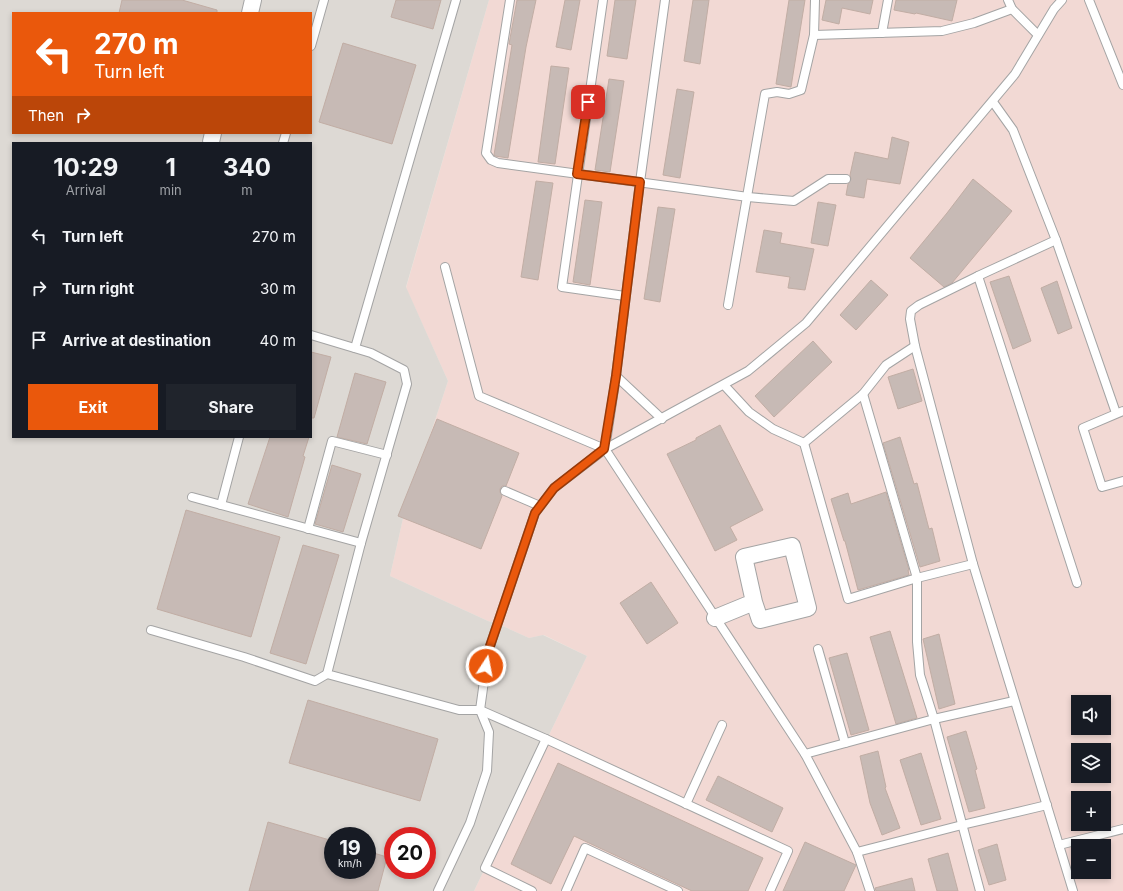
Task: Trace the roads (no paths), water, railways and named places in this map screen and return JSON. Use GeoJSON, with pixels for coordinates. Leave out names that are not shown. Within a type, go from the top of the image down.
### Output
{"type":"FeatureCollection","features":[{"type":"Feature","properties":{"kind":"street"},"geometry":{"type":"LineString","coordinates":[[250,12],[253,0]]}},
{"type":"Feature","properties":{"kind":"street"},"geometry":{"type":"LineString","coordinates":[[792,546],[808,608],[760,620],[754,602],[744,557],[792,546]]}},
{"type":"Feature","properties":{"kind":"street"},"geometry":{"type":"LineString","coordinates":[[715,618],[754,602]]}},
{"type":"Feature","properties":{"kind":"lane"},"geometry":{"type":"LineString","coordinates":[[312,42],[324,0]]}},
{"type":"Feature","properties":{"kind":"lane"},"geometry":{"type":"LineString","coordinates":[[355,348],[456,0]]}},
{"type":"Feature","properties":{"kind":"lane"},"geometry":{"type":"LineString","coordinates":[[510,0],[486,153],[491,160],[498,163],[748,198],[794,201],[828,179],[846,179]]}},
{"type":"Feature","properties":{"kind":"lane"},"geometry":{"type":"LineString","coordinates":[[603,0],[562,287],[625,296]]}},
{"type":"Feature","properties":{"kind":"lane"},"geometry":{"type":"LineString","coordinates":[[604,449],[616,376],[625,296],[665,0]]}},
{"type":"Feature","properties":{"kind":"lane"},"geometry":{"type":"LineString","coordinates":[[728,305],[748,198],[765,94],[777,92],[789,94],[801,90],[814,35],[815,0]]}},
{"type":"Feature","properties":{"kind":"lane"},"geometry":{"type":"LineString","coordinates":[[882,33],[888,0]]}},
{"type":"Feature","properties":{"kind":"lane"},"geometry":{"type":"LineString","coordinates":[[1008,0],[1012,9],[1038,35]]}},
{"type":"Feature","properties":{"kind":"lane"},"geometry":{"type":"LineString","coordinates":[[438,891],[470,823],[487,771],[489,732],[480,710],[488,652],[535,513],[554,488],[604,449],[662,419],[748,371],[806,323],[993,102],[1015,74],[1054,9],[1062,0]]}},
{"type":"Feature","properties":{"kind":"lane"},"geometry":{"type":"LineString","coordinates":[[1089,0],[1123,85]]}},
{"type":"Feature","properties":{"kind":"lane"},"geometry":{"type":"LineString","coordinates":[[814,35],[942,30],[974,23],[1012,9]]}},
{"type":"Feature","properties":{"kind":"lane"},"geometry":{"type":"LineString","coordinates":[[993,102],[1012,130],[1056,240],[1119,412],[1083,428],[1102,488],[1123,481]]}},
{"type":"Feature","properties":{"kind":"lane"},"geometry":{"type":"LineString","coordinates":[[1056,240],[919,305],[910,311],[910,319],[915,346],[973,564],[1073,891]]}},
{"type":"Feature","properties":{"kind":"lane"},"geometry":{"type":"LineString","coordinates":[[445,266],[479,396],[604,449],[804,754],[857,852],[870,891]]}},
{"type":"Feature","properties":{"kind":"lane"},"geometry":{"type":"LineString","coordinates":[[978,276],[1077,583]]}},
{"type":"Feature","properties":{"kind":"lane"},"geometry":{"type":"LineString","coordinates":[[151,630],[244,657],[315,681],[327,674],[361,543],[407,384],[404,370],[371,352],[312,335]]}},
{"type":"Feature","properties":{"kind":"lane"},"geometry":{"type":"LineString","coordinates":[[804,443],[863,394],[886,365],[915,346]]}},
{"type":"Feature","properties":{"kind":"lane"},"geometry":{"type":"LineString","coordinates":[[616,376],[662,419]]}},
{"type":"Feature","properties":{"kind":"lane"},"geometry":{"type":"LineString","coordinates":[[724,385],[749,412],[773,429],[804,443],[848,599],[917,578],[973,564]]}},
{"type":"Feature","properties":{"kind":"lane"},"geometry":{"type":"LineString","coordinates":[[863,394],[917,578],[917,642],[920,675],[934,719],[980,891]]}},
{"type":"Feature","properties":{"kind":"lane"},"geometry":{"type":"LineString","coordinates":[[221,505],[239,438]]}},
{"type":"Feature","properties":{"kind":"lane"},"geometry":{"type":"LineString","coordinates":[[308,529],[332,441],[386,455]]}},
{"type":"Feature","properties":{"kind":"lane"},"geometry":{"type":"LineString","coordinates":[[505,491],[540,506]]}},
{"type":"Feature","properties":{"kind":"lane"},"geometry":{"type":"LineString","coordinates":[[192,497],[361,543]]}},
{"type":"Feature","properties":{"kind":"lane"},"geometry":{"type":"LineString","coordinates":[[818,649],[845,743]]}},
{"type":"Feature","properties":{"kind":"lane"},"geometry":{"type":"LineString","coordinates":[[327,674],[459,710],[480,710],[788,851],[770,891]]}},
{"type":"Feature","properties":{"kind":"lane"},"geometry":{"type":"LineString","coordinates":[[804,754],[934,719],[1014,701]]}},
{"type":"Feature","properties":{"kind":"lane"},"geometry":{"type":"LineString","coordinates":[[686,804],[722,725]]}},
{"type":"Feature","properties":{"kind":"lane"},"geometry":{"type":"LineString","coordinates":[[532,891],[485,868],[546,739]]}},
{"type":"Feature","properties":{"kind":"lane"},"geometry":{"type":"LineString","coordinates":[[857,852],[1047,805]]}},
{"type":"Feature","properties":{"kind":"lane"},"geometry":{"type":"LineString","coordinates":[[1059,845],[1123,829]]}},
{"type":"Feature","properties":{"kind":"lane"},"geometry":{"type":"LineString","coordinates":[[566,891],[586,848],[678,891]]}}]}
